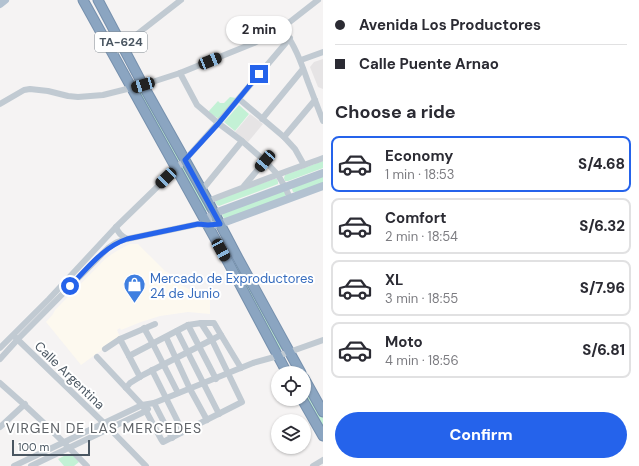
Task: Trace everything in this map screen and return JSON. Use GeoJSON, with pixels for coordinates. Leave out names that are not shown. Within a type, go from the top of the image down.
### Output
{"type":"FeatureCollection","features":[{"type":"Feature","properties":{"kind":"highway","name":"TA-624"},"geometry":{"type":"LineString","coordinates":[[83,0],[228,262],[283,366]]}},
{"type":"Feature","properties":{"kind":"highway","name":"TA-624"},"geometry":{"type":"LineString","coordinates":[[98,0],[297,366]]}},
{"type":"Feature","properties":{"kind":"highway"},"geometry":{"type":"LineString","coordinates":[[228,262],[238,258]]}},
{"type":"Feature","properties":{"kind":"highway"},"geometry":{"type":"LineString","coordinates":[[311,391],[323,412]]}},
{"type":"Feature","properties":{"kind":"highway"},"geometry":{"type":"LineString","coordinates":[[306,406],[323,436]]}},
{"type":"Feature","properties":{"kind":"main road"},"geometry":{"type":"LineString","coordinates":[[0,4],[5,0]]}},
{"type":"Feature","properties":{"kind":"main road"},"geometry":{"type":"LineString","coordinates":[[206,222],[215,213],[323,173]]}},
{"type":"Feature","properties":{"kind":"main road"},"geometry":{"type":"LineString","coordinates":[[206,222],[220,224],[323,186]]}},
{"type":"Feature","properties":{"kind":"street"},"geometry":{"type":"LineString","coordinates":[[0,104],[24,90],[30,89],[48,90],[68,96],[78,97],[103,95],[143,85],[254,43],[282,28],[318,0]]}},
{"type":"Feature","properties":{"kind":"street"},"geometry":{"type":"LineString","coordinates":[[113,54],[179,1]]}},
{"type":"Feature","properties":{"kind":"street"},"geometry":{"type":"LineString","coordinates":[[282,28],[290,38],[301,60],[323,121]]}},
{"type":"Feature","properties":{"kind":"street"},"geometry":{"type":"LineString","coordinates":[[0,348],[49,299],[116,227],[185,160],[218,124],[290,38]]}},
{"type":"Feature","properties":{"kind":"street"},"geometry":{"type":"LineString","coordinates":[[301,60],[323,52]]}},
{"type":"Feature","properties":{"kind":"street"},"geometry":{"type":"LineString","coordinates":[[262,119],[303,69]]}},
{"type":"Feature","properties":{"kind":"street"},"geometry":{"type":"LineString","coordinates":[[180,72],[198,105],[218,124],[242,141],[265,161],[278,175],[290,198]]}},
{"type":"Feature","properties":{"kind":"street"},"geometry":{"type":"LineString","coordinates":[[238,99],[284,137],[295,149],[304,165]]}},
{"type":"Feature","properties":{"kind":"street"},"geometry":{"type":"LineString","coordinates":[[284,137],[315,100]]}},
{"type":"Feature","properties":{"kind":"street"},"geometry":{"type":"LineString","coordinates":[[202,190],[242,141]]}},
{"type":"Feature","properties":{"kind":"street"},"geometry":{"type":"LineString","coordinates":[[208,201],[323,158]]}},
{"type":"Feature","properties":{"kind":"street"},"geometry":{"type":"LineString","coordinates":[[243,187],[265,161]]}},
{"type":"Feature","properties":{"kind":"street"},"geometry":{"type":"LineString","coordinates":[[0,359],[101,254],[117,242],[206,222]]}},
{"type":"Feature","properties":{"kind":"street"},"geometry":{"type":"LineString","coordinates":[[116,227],[118,232],[127,239]]}},
{"type":"Feature","properties":{"kind":"street"},"geometry":{"type":"LineString","coordinates":[[97,357],[142,405],[161,439],[165,442],[242,402],[212,340],[201,323]]}},
{"type":"Feature","properties":{"kind":"street"},"geometry":{"type":"LineString","coordinates":[[129,356],[188,325],[214,323],[241,368]]}},
{"type":"Feature","properties":{"kind":"street"},"geometry":{"type":"LineString","coordinates":[[105,349],[120,339],[154,324]]}},
{"type":"Feature","properties":{"kind":"street"},"geometry":{"type":"LineString","coordinates":[[188,325],[216,378]]}},
{"type":"Feature","properties":{"kind":"street"},"geometry":{"type":"LineString","coordinates":[[144,328],[164,364],[178,394]]}},
{"type":"Feature","properties":{"kind":"street"},"geometry":{"type":"LineString","coordinates":[[177,331],[219,414]]}},
{"type":"Feature","properties":{"kind":"street","name":"Calle Argentina"},"geometry":{"type":"LineString","coordinates":[[12,335],[18,339],[104,423],[146,466]]}},
{"type":"Feature","properties":{"kind":"street"},"geometry":{"type":"LineString","coordinates":[[126,388],[130,383],[152,370],[221,335]]}},
{"type":"Feature","properties":{"kind":"street"},"geometry":{"type":"LineString","coordinates":[[166,337],[190,389],[207,420]]}},
{"type":"Feature","properties":{"kind":"street"},"geometry":{"type":"LineString","coordinates":[[120,339],[140,377]]}},
{"type":"Feature","properties":{"kind":"street"},"geometry":{"type":"LineString","coordinates":[[14,466],[142,405],[154,403],[178,394],[252,363],[278,356],[323,340]]}},
{"type":"Feature","properties":{"kind":"street"},"geometry":{"type":"LineString","coordinates":[[152,370],[183,432]]}},
{"type":"Feature","properties":{"kind":"street"},"geometry":{"type":"LineString","coordinates":[[0,383],[25,404],[87,466]]}},
{"type":"Feature","properties":{"kind":"street"},"geometry":{"type":"LineString","coordinates":[[31,466],[146,411],[154,403]]}},
{"type":"Feature","properties":{"kind":"street"},"geometry":{"type":"LineString","coordinates":[[154,403],[172,438]]}},
{"type":"Feature","properties":{"kind":"street"},"geometry":{"type":"LineString","coordinates":[[0,427],[25,404]]}},
{"type":"Feature","properties":{"kind":"street"},"geometry":{"type":"LineString","coordinates":[[313,466],[322,460]]}},
{"type":"Feature","properties":{"kind":"shaded area"},"geometry":{"type":"Polygon","coordinates":[[[323,59],[323,89],[318,87],[310,67],[314,62],[323,59]]]}},
{"type":"Feature","properties":{"kind":"shaded area"},"geometry":{"type":"Polygon","coordinates":[[[250,114],[263,124],[248,142],[235,132],[250,114]]]}},
{"type":"Feature","properties":{"kind":"shaded area","name":"Mercado de Exproductores 24 de Junio"},"geometry":{"type":"Polygon","coordinates":[[[130,244],[138,244],[165,271],[178,278],[177,283],[210,300],[210,314],[188,312],[160,316],[121,330],[120,328],[117,330],[120,337],[81,365],[46,322],[55,310],[105,259],[130,244]]]}},
{"type":"Feature","properties":{"kind":"green space"},"geometry":{"type":"Polygon","coordinates":[[[140,89],[180,159],[178,161],[175,160],[138,91],[140,89]]]}},
{"type":"Feature","properties":{"kind":"green space"},"geometry":{"type":"Polygon","coordinates":[[[230,97],[236,98],[219,119],[208,112],[218,101],[220,103],[224,103],[230,97]]]}},
{"type":"Feature","properties":{"kind":"green space"},"geometry":{"type":"Polygon","coordinates":[[[239,105],[249,114],[235,131],[224,122],[239,105]]]}},
{"type":"Feature","properties":{"kind":"green space"},"geometry":{"type":"Polygon","coordinates":[[[323,161],[323,168],[285,181],[285,175],[323,161]]]}},
{"type":"Feature","properties":{"kind":"green space"},"geometry":{"type":"Polygon","coordinates":[[[183,166],[186,167],[208,210],[203,211],[180,168],[183,166]]]}},
{"type":"Feature","properties":{"kind":"green space"},"geometry":{"type":"Polygon","coordinates":[[[323,176],[323,183],[293,192],[293,187],[323,176]]]}},
{"type":"Feature","properties":{"kind":"green space"},"geometry":{"type":"Polygon","coordinates":[[[277,179],[278,184],[219,206],[215,202],[216,200],[277,179]]]}},
{"type":"Feature","properties":{"kind":"green space"},"geometry":{"type":"Polygon","coordinates":[[[283,191],[286,194],[285,197],[227,218],[224,218],[222,215],[223,213],[283,191]]]}},
{"type":"Feature","properties":{"kind":"green space"},"geometry":{"type":"Polygon","coordinates":[[[235,263],[283,348],[278,349],[233,265],[235,263]]]}},
{"type":"Feature","properties":{"kind":"green space"},"geometry":{"type":"Polygon","coordinates":[[[311,396],[323,418],[323,429],[310,406],[311,396]]]}},
{"type":"Feature","properties":{"kind":"green space"},"geometry":{"type":"Polygon","coordinates":[[[68,454],[72,454],[79,462],[74,466],[64,466],[58,459],[68,454]]]}},
{"type":"Feature","properties":{"kind":"place","name":"Mercado de Exproductores 24 de Junio"},"geometry":{"type":"Point","coordinates":[135,304]}},
{"type":"Feature","properties":{"kind":"district","name":"VIRGEN DE LAS MERCEDES"},"geometry":{"type":"Point","coordinates":[104,428]}},
{"type":"Feature","properties":{"kind":"route"},"geometry":{"type":"LineString","coordinates":[[70,286],[101,254],[117,242],[198,224],[220,224],[185,160],[218,124],[259,74]]}}]}
